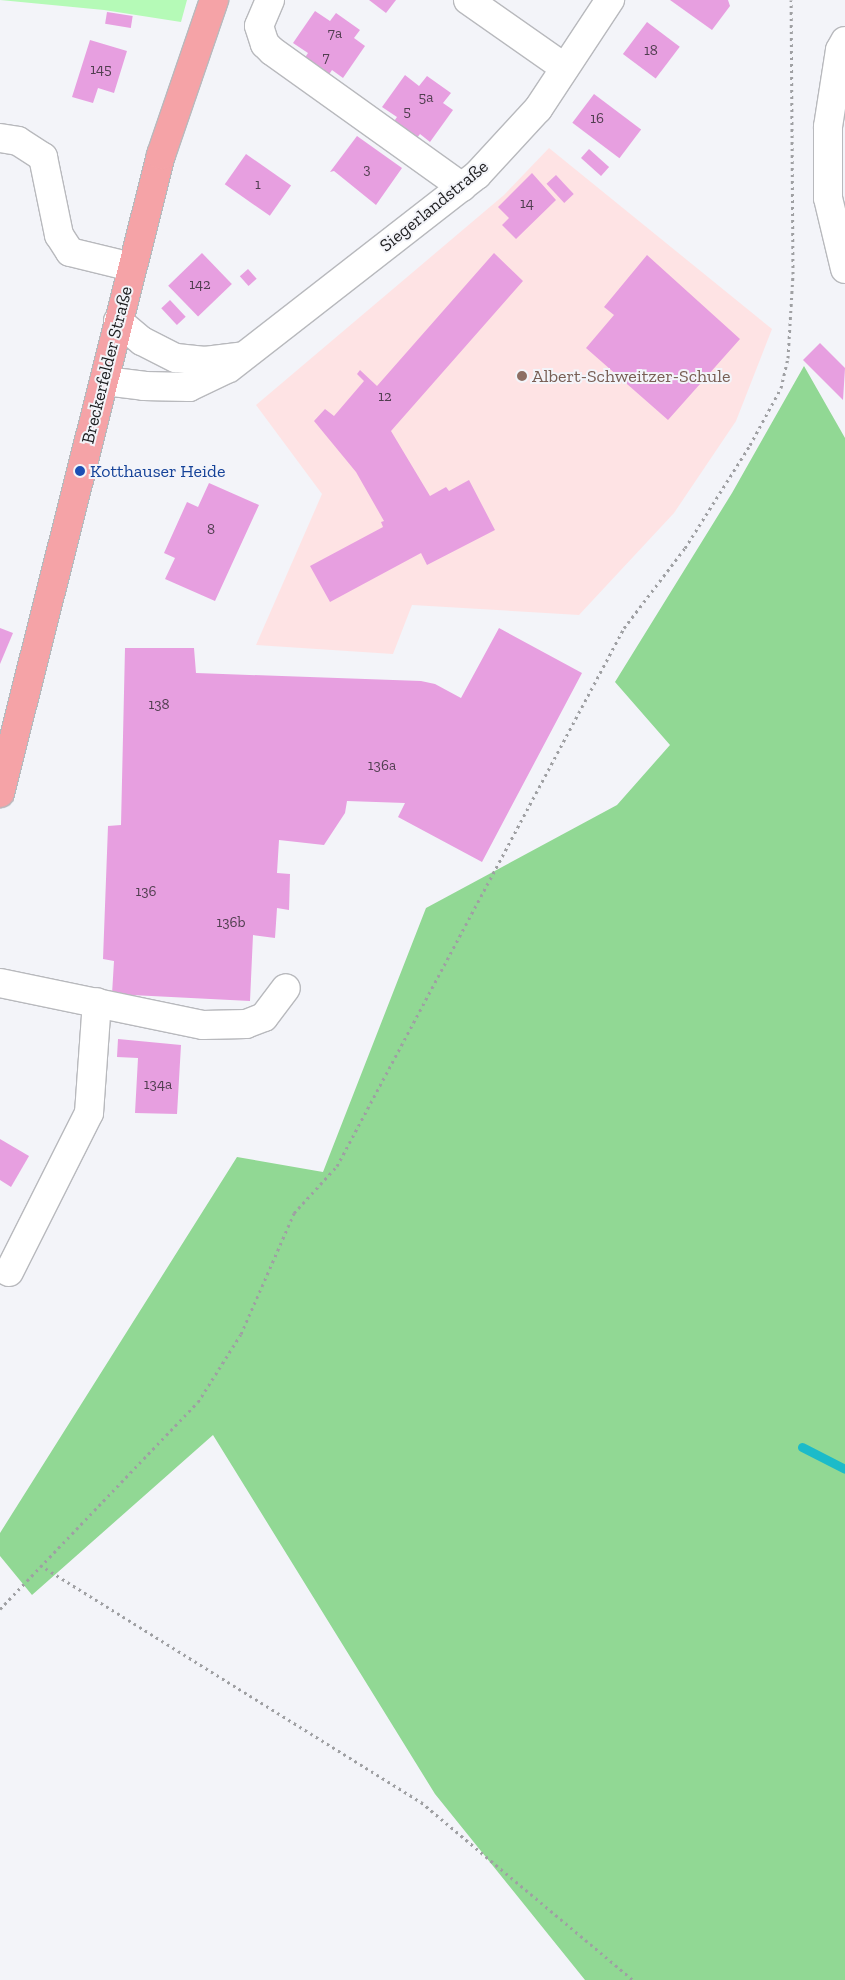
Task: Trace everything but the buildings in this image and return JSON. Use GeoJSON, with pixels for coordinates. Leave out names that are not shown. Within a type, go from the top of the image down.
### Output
{"type":"FeatureCollection","features":[{"type":"Feature","properties":{"kind":"main road","name":"Breckerfelder Straße"},"geometry":{"type":"LineString","coordinates":[[0,793],[106,381],[118,322],[161,155],[214,0]]}},
{"type":"Feature","properties":{"kind":"street"},"geometry":{"type":"LineString","coordinates":[[270,0],[259,26],[265,44],[272,51],[462,187]]}},
{"type":"Feature","properties":{"kind":"street"},"geometry":{"type":"LineString","coordinates":[[468,0],[566,68]]}},
{"type":"Feature","properties":{"kind":"street","name":"Siegerlandstraße"},"geometry":{"type":"LineString","coordinates":[[106,381],[144,386],[189,387],[202,384],[244,356],[478,175],[538,109],[610,0]]}},
{"type":"Feature","properties":{"kind":"street"},"geometry":{"type":"LineString","coordinates":[[845,41],[840,50],[828,127],[828,198],[845,269]]}},
{"type":"Feature","properties":{"kind":"street"},"geometry":{"type":"LineString","coordinates":[[0,138],[18,141],[43,157],[59,234],[70,252],[132,267]]}},
{"type":"Feature","properties":{"kind":"street"},"geometry":{"type":"LineString","coordinates":[[118,322],[142,341],[176,358],[205,361],[244,356]]}},
{"type":"Feature","properties":{"kind":"street"},"geometry":{"type":"LineString","coordinates":[[0,983],[203,1025],[246,1024],[264,1016],[286,988]]}},
{"type":"Feature","properties":{"kind":"street"},"geometry":{"type":"LineString","coordinates":[[9,1272],[89,1113],[97,1002]]}},
{"type":"Feature","properties":{"kind":"path"},"geometry":{"type":"LineString","coordinates":[[0,1609],[198,1402],[231,1350],[294,1213],[337,1166],[624,628],[685,548],[750,445],[781,388],[788,358],[793,274],[791,0]]}},
{"type":"Feature","properties":{"kind":"path"},"geometry":{"type":"LineString","coordinates":[[40,1566],[422,1802],[633,1980]]}},
{"type":"Feature","properties":{"kind":"shaded area","name":"Albert-Schweitzer-Schule"},"geometry":{"type":"Polygon","coordinates":[[[549,148],[772,329],[736,421],[674,513],[579,615],[412,605],[393,654],[256,645],[322,494],[256,405],[504,195],[549,148]]]}},
{"type":"Feature","properties":{"kind":"green space"},"geometry":{"type":"Polygon","coordinates":[[[0,0],[187,0],[181,22],[104,10],[0,0]]]}},
{"type":"Feature","properties":{"kind":"green space"},"geometry":{"type":"Polygon","coordinates":[[[804,366],[845,438],[845,1980],[585,1980],[435,1794],[213,1435],[32,1595],[0,1556],[0,1533],[237,1157],[323,1172],[426,908],[617,805],[670,745],[615,682],[732,493],[804,366]]]}},
{"type":"Feature","properties":{"kind":"waterway"},"geometry":{"type":"LineString","coordinates":[[802,1447],[845,1469]]}},
{"type":"Feature","properties":{"kind":"place","name":"Albert-Schweitzer-Schule"},"geometry":{"type":"Point","coordinates":[522,376]}},
{"type":"Feature","properties":{"kind":"place","name":"Kotthauser Heide"},"geometry":{"type":"Point","coordinates":[80,471]}}]}
